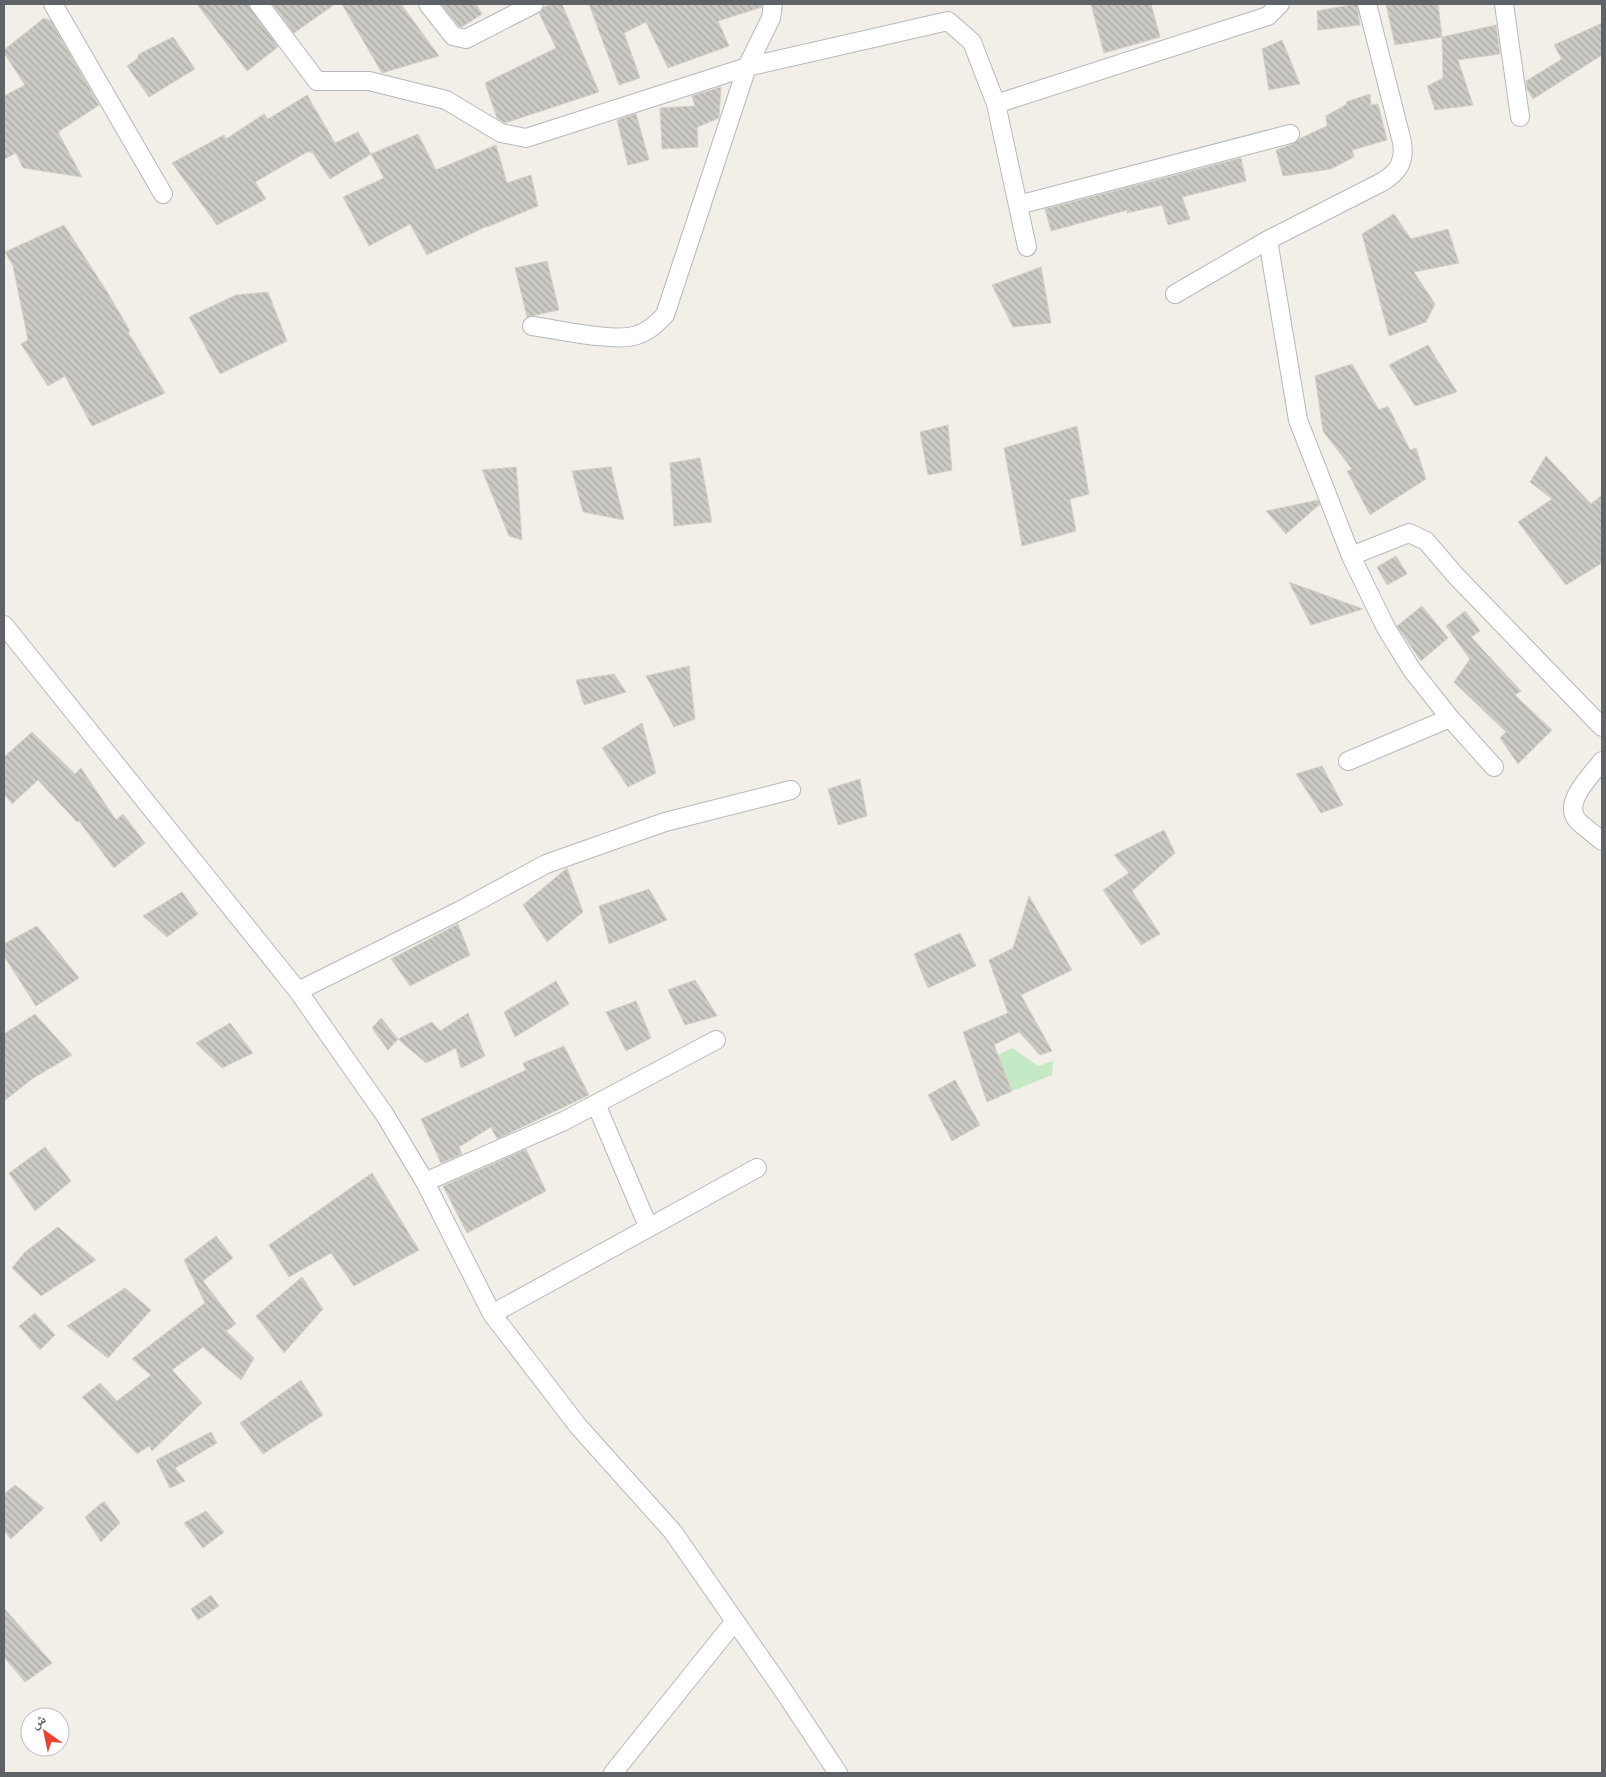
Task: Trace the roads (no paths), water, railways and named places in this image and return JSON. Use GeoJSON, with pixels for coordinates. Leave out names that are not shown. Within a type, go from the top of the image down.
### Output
{"type":"FeatureCollection","features":[{"type":"Feature","properties":{"kind":"street"},"geometry":{"type":"LineString","coordinates":[[53,4],[163,194]]}},
{"type":"Feature","properties":{"kind":"street"},"geometry":{"type":"LineString","coordinates":[[258,4],[317,81],[369,81],[446,100],[501,133],[526,138],[747,66],[948,21],[972,42],[996,104],[1027,247]]}},
{"type":"Feature","properties":{"kind":"street"},"geometry":{"type":"LineString","coordinates":[[428,4],[453,36],[466,39],[534,4]]}},
{"type":"Feature","properties":{"kind":"street"},"geometry":{"type":"LineString","coordinates":[[532,326],[617,337],[635,336],[652,328],[665,315],[747,66],[771,18],[773,4]]}},
{"type":"Feature","properties":{"kind":"street"},"geometry":{"type":"LineString","coordinates":[[996,104],[1268,16],[1280,4]]}},
{"type":"Feature","properties":{"kind":"street"},"geometry":{"type":"LineString","coordinates":[[1174,294],[1268,240],[1393,176],[1401,166],[1404,154],[1402,142],[1367,4]]}},
{"type":"Feature","properties":{"kind":"street"},"geometry":{"type":"LineString","coordinates":[[1504,4],[1520,117]]}},
{"type":"Feature","properties":{"kind":"street"},"geometry":{"type":"LineString","coordinates":[[1018,205],[1290,134]]}},
{"type":"Feature","properties":{"kind":"street"},"geometry":{"type":"LineString","coordinates":[[1268,240],[1298,420],[1351,556],[1386,628],[1412,670],[1450,718],[1494,767]]}},
{"type":"Feature","properties":{"kind":"street"},"geometry":{"type":"LineString","coordinates":[[1351,556],[1409,533],[1426,540],[1456,576],[1602,727]]}},
{"type":"Feature","properties":{"kind":"street"},"geometry":{"type":"LineString","coordinates":[[4,625],[298,991],[385,1115],[425,1182],[492,1314],[578,1426],[673,1532],[838,1773]]}},
{"type":"Feature","properties":{"kind":"street"},"geometry":{"type":"LineString","coordinates":[[1348,761],[1450,718]]}},
{"type":"Feature","properties":{"kind":"street"},"geometry":{"type":"LineString","coordinates":[[1602,761],[1575,798],[1572,809],[1577,820],[1602,841]]}},
{"type":"Feature","properties":{"kind":"street"},"geometry":{"type":"LineString","coordinates":[[298,991],[461,910],[546,864],[665,822],[791,790]]}},
{"type":"Feature","properties":{"kind":"street"},"geometry":{"type":"LineString","coordinates":[[425,1182],[564,1121],[716,1040]]}},
{"type":"Feature","properties":{"kind":"street"},"geometry":{"type":"LineString","coordinates":[[596,1104],[648,1226]]}},
{"type":"Feature","properties":{"kind":"street"},"geometry":{"type":"LineString","coordinates":[[492,1314],[648,1226],[757,1168]]}},
{"type":"Feature","properties":{"kind":"street"},"geometry":{"type":"LineString","coordinates":[[613,1773],[735,1621]]}}]}
